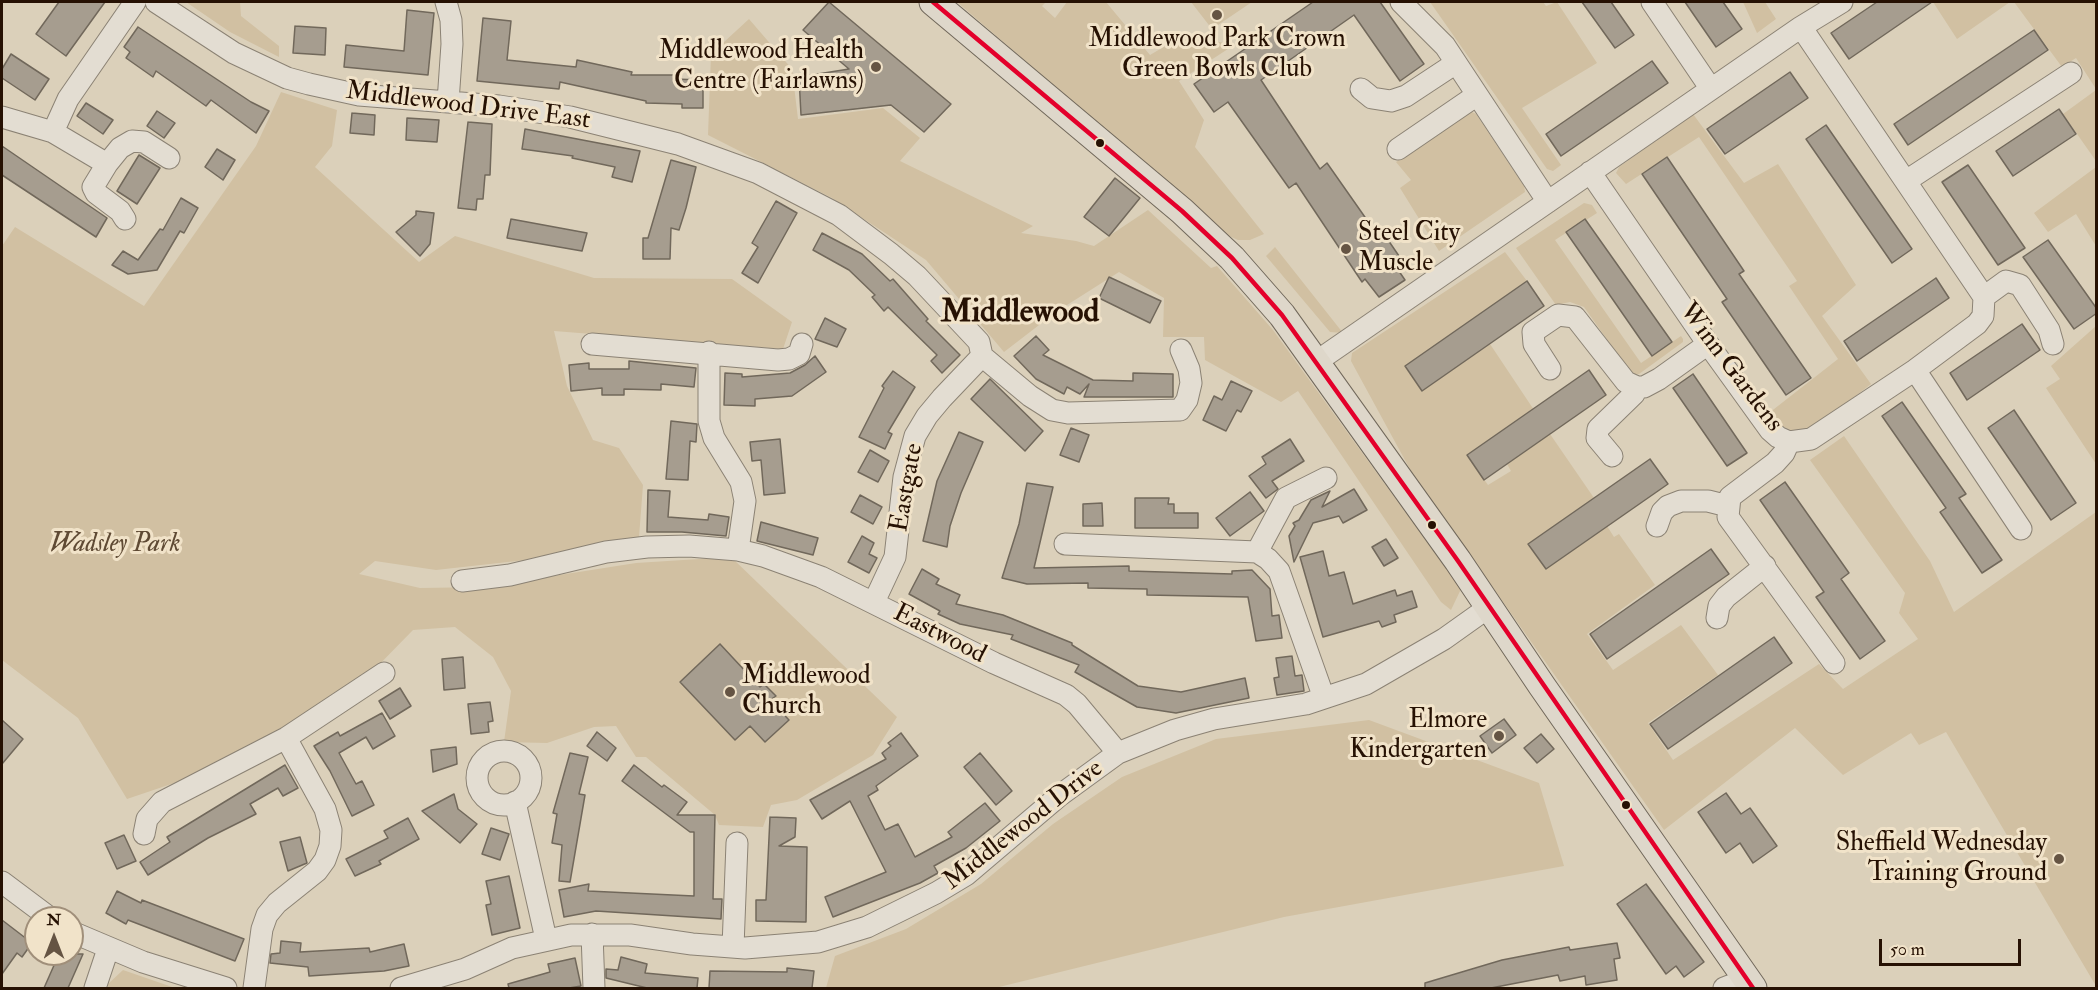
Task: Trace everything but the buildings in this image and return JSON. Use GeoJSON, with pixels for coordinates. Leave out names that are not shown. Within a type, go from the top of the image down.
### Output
{"type":"FeatureCollection","features":[{"type":"Feature","properties":{"kind":"main road"},"geometry":{"type":"LineString","coordinates":[[933,2],[1182,211],[1232,258],[1282,315],[1489,607],[1647,839],[1741,985]]}},
{"type":"Feature","properties":{"kind":"street"},"geometry":{"type":"LineString","coordinates":[[53,132],[68,99],[135,2]]}},
{"type":"Feature","properties":{"kind":"street","name":"Middlewood Drive East"},"geometry":{"type":"LineString","coordinates":[[156,2],[210,39],[287,78],[359,95],[448,102],[561,116],[630,130],[678,144],[758,173],[838,215],[891,254],[917,276],[979,342],[982,356],[1029,396],[1052,410],[1068,412],[1170,412],[1180,410],[1187,400],[1191,384],[1189,369],[1181,350]]}},
{"type":"Feature","properties":{"kind":"street"},"geometry":{"type":"LineString","coordinates":[[446,2],[451,20],[452,44],[448,102]]}},
{"type":"Feature","properties":{"kind":"street"},"geometry":{"type":"LineString","coordinates":[[1401,2],[1424,22],[1456,63],[1548,202]]}},
{"type":"Feature","properties":{"kind":"street"},"geometry":{"type":"LineString","coordinates":[[1652,2],[1711,89]]}},
{"type":"Feature","properties":{"kind":"street"},"geometry":{"type":"LineString","coordinates":[[1316,362],[1801,27],[1842,2]]}},
{"type":"Feature","properties":{"kind":"street"},"geometry":{"type":"LineString","coordinates":[[1801,27],[1984,297],[2006,281],[2020,285],[2049,330],[2053,344]]}},
{"type":"Feature","properties":{"kind":"street"},"geometry":{"type":"LineString","coordinates":[[1361,89],[1372,98],[1391,101],[1406,96],[1456,63]]}},
{"type":"Feature","properties":{"kind":"street"},"geometry":{"type":"LineString","coordinates":[[1906,181],[2071,73]]}},
{"type":"Feature","properties":{"kind":"street"},"geometry":{"type":"LineString","coordinates":[[1398,149],[1477,95]]}},
{"type":"Feature","properties":{"kind":"street"},"geometry":{"type":"LineString","coordinates":[[2,117],[53,132],[106,164]]}},
{"type":"Feature","properties":{"kind":"street"},"geometry":{"type":"LineString","coordinates":[[125,219],[120,211],[96,193],[93,187],[106,164],[120,148],[132,141],[144,142],[169,158]]}},
{"type":"Feature","properties":{"kind":"street","name":"Winn Gardens"},"geometry":{"type":"LineString","coordinates":[[1590,172],[1770,430],[1789,442],[1811,439],[1915,370],[1977,324],[1983,316],[1984,297]]}},
{"type":"Feature","properties":{"kind":"street"},"geometry":{"type":"LineString","coordinates":[[1550,369],[1534,344],[1533,332],[1552,318],[1564,315],[1575,317],[1626,382],[1637,387],[1644,387],[1659,379],[1708,344]]}},
{"type":"Feature","properties":{"kind":"street"},"geometry":{"type":"LineString","coordinates":[[592,344],[789,359],[799,354],[802,344]]}},
{"type":"Feature","properties":{"kind":"street"},"geometry":{"type":"LineString","coordinates":[[709,352],[709,421],[714,438],[741,482],[745,501],[738,550]]}},
{"type":"Feature","properties":{"kind":"street","name":"Eastgate"},"geometry":{"type":"LineString","coordinates":[[874,602],[895,557],[904,477],[915,436],[934,407],[982,356]]}},
{"type":"Feature","properties":{"kind":"street"},"geometry":{"type":"LineString","coordinates":[[1915,370],[2021,529]]}},
{"type":"Feature","properties":{"kind":"street"},"geometry":{"type":"LineString","coordinates":[[1612,456],[1597,438],[1598,429],[1634,394],[1637,387]]}},
{"type":"Feature","properties":{"kind":"street"},"geometry":{"type":"LineString","coordinates":[[1789,442],[1784,453],[1775,463],[1730,497],[1728,517],[1834,663]]}},
{"type":"Feature","properties":{"kind":"street"},"geometry":{"type":"LineString","coordinates":[[1257,552],[1286,498],[1326,478]]}},
{"type":"Feature","properties":{"kind":"street"},"geometry":{"type":"LineString","coordinates":[[1657,526],[1662,512],[1668,506],[1681,501],[1708,501],[1728,506]]}},
{"type":"Feature","properties":{"kind":"street"},"geometry":{"type":"LineString","coordinates":[[1065,544],[1257,552],[1279,571],[1324,698]]}},
{"type":"Feature","properties":{"kind":"street","name":"Eastwood"},"geometry":{"type":"LineString","coordinates":[[462,581],[510,575],[606,552],[647,547],[689,546],[738,550],[821,577],[994,663],[1066,695],[1077,704],[1118,753]]}},
{"type":"Feature","properties":{"kind":"street"},"geometry":{"type":"LineString","coordinates":[[1717,618],[1719,606],[1726,597],[1765,566]]}},
{"type":"Feature","properties":{"kind":"street","name":"Middlewood Drive"},"geometry":{"type":"LineString","coordinates":[[401,988],[465,969],[512,948],[546,939],[591,934],[630,934],[692,944],[782,947],[818,942],[867,927],[966,875],[1059,796],[1118,753],[1175,730],[1214,719],[1283,708],[1366,684],[1444,639],[1489,607]]}},
{"type":"Feature","properties":{"kind":"street"},"geometry":{"type":"LineString","coordinates":[[144,834],[147,819],[162,802],[286,738],[384,673]]}},
{"type":"Feature","properties":{"kind":"street"},"geometry":{"type":"LineString","coordinates":[[254,988],[262,929],[267,915],[277,903],[317,872],[330,846],[331,830],[325,809],[286,738]]}},
{"type":"Feature","properties":{"kind":"street"},"geometry":{"type":"LineString","coordinates":[[515,802],[546,939]]}},
{"type":"Feature","properties":{"kind":"street"},"geometry":{"type":"LineString","coordinates":[[733,946],[737,843]]}},
{"type":"Feature","properties":{"kind":"street"},"geometry":{"type":"LineString","coordinates":[[2,882],[34,906]]}},
{"type":"Feature","properties":{"kind":"street"},"geometry":{"type":"LineString","coordinates":[[591,934],[594,988]]}},
{"type":"Feature","properties":{"kind":"street"},"geometry":{"type":"LineString","coordinates":[[84,938],[108,949],[226,988]]}},
{"type":"Feature","properties":{"kind":"street"},"geometry":{"type":"LineString","coordinates":[[95,988],[108,949]]}},
{"type":"Feature","properties":{"kind":"green space"},"geometry":{"type":"Polygon","coordinates":[[[186,2],[240,2],[241,16],[279,46],[279,57],[230,32],[186,2]]]}},
{"type":"Feature","properties":{"kind":"green space"},"geometry":{"type":"Polygon","coordinates":[[[957,2],[1046,2],[1042,6],[1055,18],[1067,2],[1106,2],[1150,55],[1184,35],[1234,45],[1179,81],[1204,120],[1195,147],[1264,234],[1250,240],[1238,240],[1227,235],[957,2]]]}},
{"type":"Feature","properties":{"kind":"green space","name":"Middlewood Park Crown Green Bowls Club"},"geometry":{"type":"Polygon","coordinates":[[[1191,2],[1252,2],[1212,29],[1191,2]]]}},
{"type":"Feature","properties":{"kind":"green space"},"geometry":{"type":"Polygon","coordinates":[[[1430,2],[1543,2],[1546,6],[1557,2],[1597,63],[1522,108],[1561,165],[1553,171],[1547,169],[1430,2]]]}},
{"type":"Feature","properties":{"kind":"green space"},"geometry":{"type":"Polygon","coordinates":[[[1743,2],[1765,2],[1776,19],[1757,33],[1743,2]]]}},
{"type":"Feature","properties":{"kind":"green space"},"geometry":{"type":"Polygon","coordinates":[[[1933,2],[2010,2],[1957,39],[1933,2]]]}},
{"type":"Feature","properties":{"kind":"green space"},"geometry":{"type":"Polygon","coordinates":[[[2014,2],[2096,2],[2096,89],[2076,58],[2062,67],[2014,2]]]}},
{"type":"Feature","properties":{"kind":"green space"},"geometry":{"type":"Polygon","coordinates":[[[749,19],[792,69],[798,119],[883,108],[920,138],[900,161],[1033,226],[1021,233],[1094,246],[1148,210],[1211,268],[1217,266],[1273,330],[1461,589],[1451,610],[1441,602],[1298,391],[1281,402],[1205,360],[1204,337],[1163,337],[1164,298],[1119,272],[1056,312],[1004,352],[926,260],[832,198],[708,135],[711,54],[749,19]]]}},
{"type":"Feature","properties":{"kind":"green space"},"geometry":{"type":"Polygon","coordinates":[[[2096,90],[2096,161],[2063,114],[2096,90]]]}},
{"type":"Feature","properties":{"kind":"green space","name":"Wadsley Park"},"geometry":{"type":"Polygon","coordinates":[[[281,92],[337,110],[332,146],[315,167],[419,262],[455,236],[594,278],[732,279],[792,322],[783,349],[554,331],[567,386],[593,440],[619,448],[643,485],[639,537],[535,559],[436,570],[375,561],[359,574],[420,588],[483,587],[636,563],[731,557],[897,717],[873,755],[797,800],[771,805],[763,827],[719,825],[715,815],[646,757],[636,757],[616,726],[594,727],[547,743],[504,742],[511,691],[493,657],[455,627],[413,630],[370,674],[296,720],[192,777],[127,799],[78,718],[2,660],[2,246],[15,227],[144,306],[256,146],[281,92]]]}},
{"type":"Feature","properties":{"kind":"green space"},"geometry":{"type":"Polygon","coordinates":[[[1470,111],[1476,114],[1524,186],[1525,192],[1439,251],[1400,188],[1411,180],[1396,162],[1470,111]]]}},
{"type":"Feature","properties":{"kind":"green space"},"geometry":{"type":"Polygon","coordinates":[[[1693,114],[1744,183],[1778,164],[1856,285],[1822,316],[1871,384],[1812,430],[1797,433],[1782,426],[1769,413],[1838,359],[1789,286],[1797,281],[1699,137],[1626,184],[1616,173],[1619,167],[1693,114]]]}},
{"type":"Feature","properties":{"kind":"green space"},"geometry":{"type":"Polygon","coordinates":[[[2096,167],[2096,246],[2076,214],[2048,232],[2034,213],[2096,167]]]}},
{"type":"Feature","properties":{"kind":"green space"},"geometry":{"type":"Polygon","coordinates":[[[1584,203],[1592,205],[1597,213],[1555,240],[1641,363],[1681,336],[1683,339],[1683,342],[1639,374],[1632,375],[1584,307],[1570,302],[1556,305],[1516,248],[1584,203]]]}},
{"type":"Feature","properties":{"kind":"green space"},"geometry":{"type":"Polygon","coordinates":[[[1275,247],[1343,333],[1330,332],[1266,256],[1275,247]]]}},
{"type":"Feature","properties":{"kind":"green space"},"geometry":{"type":"Polygon","coordinates":[[[1505,252],[1527,281],[1405,367],[1422,391],[1490,344],[1534,410],[1467,455],[1488,485],[1511,471],[1507,464],[1550,434],[1594,498],[1528,545],[1546,569],[1607,526],[1614,537],[1619,534],[1655,585],[1587,634],[1613,670],[1681,625],[1718,675],[1648,723],[1673,760],[1819,664],[1843,689],[1918,639],[1899,613],[1905,593],[1810,460],[1844,436],[1930,561],[1954,612],[2096,512],[2096,986],[1946,732],[1919,745],[1911,733],[1843,775],[1795,728],[1664,830],[1412,473],[1351,361],[1352,353],[1505,252]]]}},
{"type":"Feature","properties":{"kind":"green space"},"geometry":{"type":"Polygon","coordinates":[[[2096,326],[2096,464],[2046,388],[2060,379],[2051,366],[2096,326]]]}},
{"type":"Feature","properties":{"kind":"green space"},"geometry":{"type":"Polygon","coordinates":[[[1369,720],[1539,783],[1564,866],[1284,917],[995,988],[826,988],[835,956],[906,929],[981,884],[1053,824],[1122,777],[1216,739],[1369,720]]]}},
{"type":"Feature","properties":{"kind":"green space"},"geometry":{"type":"Polygon","coordinates":[[[123,970],[175,988],[108,988],[108,984],[123,970]]]}},
{"type":"Feature","properties":{"kind":"transit line"},"geometry":{"type":"LineString","coordinates":[[933,2],[1182,211],[1232,258],[1282,315],[1458,561],[1753,988]]}},
{"type":"Feature","properties":{"kind":"place","name":"Middlewood Park Crown Green Bowls Club"},"geometry":{"type":"Point","coordinates":[1217,15]}},
{"type":"Feature","properties":{"kind":"place","name":"Middlewood Health Centre (Fairlawns)"},"geometry":{"type":"Point","coordinates":[876,67]}},
{"type":"Feature","properties":{"kind":"place","name":"Steel City Muscle"},"geometry":{"type":"Point","coordinates":[1346,249]}},
{"type":"Feature","properties":{"kind":"place","name":"Middlewood Church"},"geometry":{"type":"Point","coordinates":[730,692]}},
{"type":"Feature","properties":{"kind":"place","name":"Elmore Kindergarten"},"geometry":{"type":"Point","coordinates":[1499,736]}},
{"type":"Feature","properties":{"kind":"place","name":"Sheffield Wednesday Training Ground"},"geometry":{"type":"Point","coordinates":[2059,859]}},
{"type":"Feature","properties":{"kind":"district","name":"Middlewood"},"geometry":{"type":"Point","coordinates":[1020,314]}}]}
